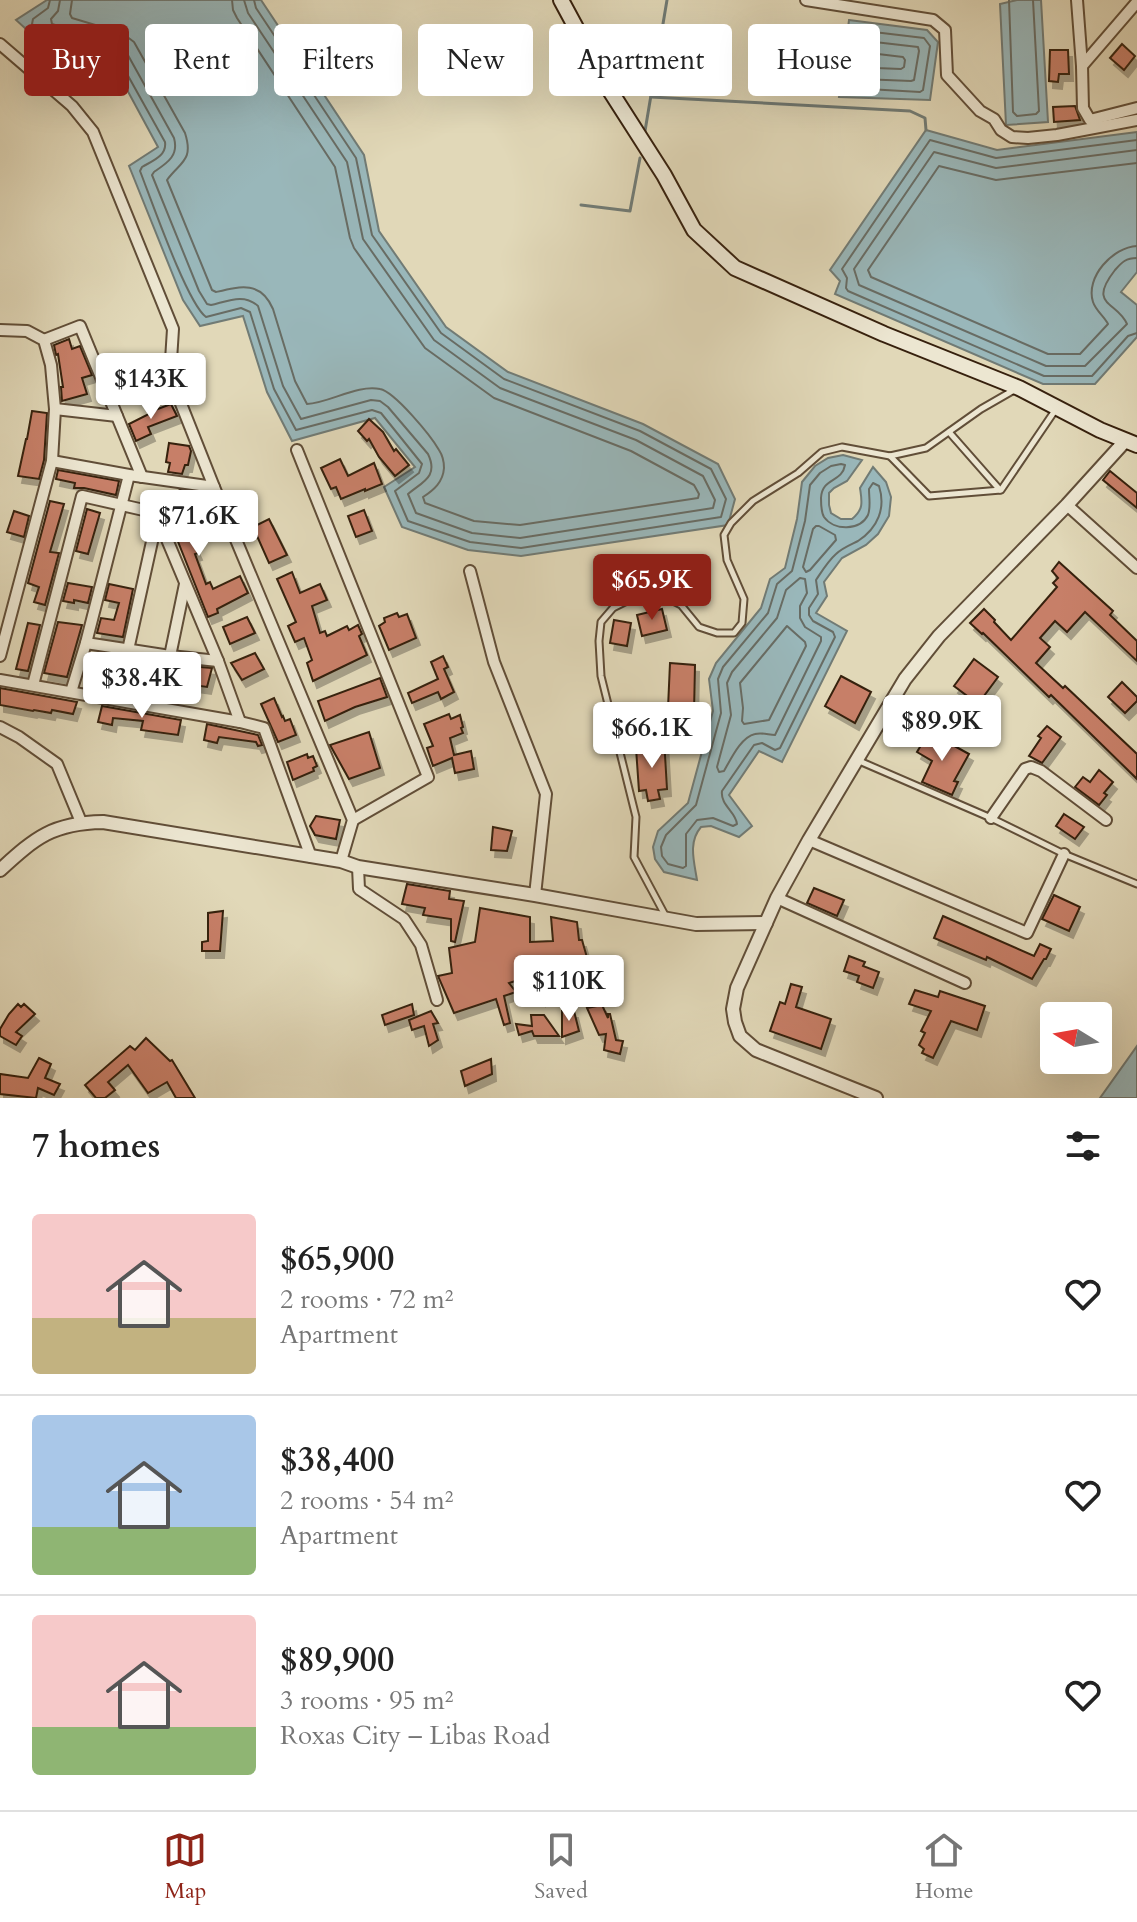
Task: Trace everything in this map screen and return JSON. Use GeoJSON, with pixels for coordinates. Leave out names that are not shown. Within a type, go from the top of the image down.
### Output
{"type":"FeatureCollection","features":[{"type":"Feature","properties":{"kind":"main road"},"geometry":{"type":"LineString","coordinates":[[561,0],[609,89],[664,175],[694,230],[735,268],[884,334],[1019,388],[1100,430],[1132,442],[1137,428]]}},
{"type":"Feature","properties":{"kind":"street"},"geometry":{"type":"LineString","coordinates":[[806,0],[933,20],[945,30],[947,75],[980,111],[994,119],[1001,130],[1012,137],[1057,135],[1137,120]]}},
{"type":"Feature","properties":{"kind":"street"},"geometry":{"type":"LineString","coordinates":[[1077,0],[1083,108],[1090,120],[1137,108]]}},
{"type":"Feature","properties":{"kind":"street"},"geometry":{"type":"LineString","coordinates":[[1082,66],[1137,2]]}},
{"type":"Feature","properties":{"kind":"street"},"geometry":{"type":"LineString","coordinates":[[0,44],[72,106],[93,132],[173,329],[170,376],[353,820],[341,861]]}},
{"type":"Feature","properties":{"kind":"street"},"geometry":{"type":"LineString","coordinates":[[44,340],[80,326],[142,477]]}},
{"type":"Feature","properties":{"kind":"street"},"geometry":{"type":"LineString","coordinates":[[0,330],[27,331],[44,340],[51,365],[55,409],[52,461],[0,656]]}},
{"type":"Feature","properties":{"kind":"street"},"geometry":{"type":"LineString","coordinates":[[55,409],[117,416]]}},
{"type":"Feature","properties":{"kind":"street"},"geometry":{"type":"LineString","coordinates":[[876,1098],[756,1050],[740,1036],[735,1022],[733,1009],[737,988],[777,898],[905,679],[939,636],[1132,442]]}},
{"type":"Feature","properties":{"kind":"street"},"geometry":{"type":"LineString","coordinates":[[297,450],[428,777],[353,820]]}},
{"type":"Feature","properties":{"kind":"street"},"geometry":{"type":"LineString","coordinates":[[52,461],[214,487]]}},
{"type":"Feature","properties":{"kind":"street"},"geometry":{"type":"LineString","coordinates":[[71,692],[129,475]]}},
{"type":"Feature","properties":{"kind":"street"},"geometry":{"type":"LineString","coordinates":[[33,685],[82,496],[148,511],[158,518],[240,722]]}},
{"type":"Feature","properties":{"kind":"street"},"geometry":{"type":"LineString","coordinates":[[1067,505],[1137,568]]}},
{"type":"Feature","properties":{"kind":"street"},"geometry":{"type":"LineString","coordinates":[[128,650],[158,518]]}},
{"type":"Feature","properties":{"kind":"street"},"geometry":{"type":"LineString","coordinates":[[470,571],[494,662],[546,794],[535,895]]}},
{"type":"Feature","properties":{"kind":"street"},"geometry":{"type":"LineString","coordinates":[[170,656],[186,584]]}},
{"type":"Feature","properties":{"kind":"street"},"geometry":{"type":"LineString","coordinates":[[86,643],[218,661]]}},
{"type":"Feature","properties":{"kind":"street"},"geometry":{"type":"LineString","coordinates":[[0,680],[264,728],[311,857]]}},
{"type":"Feature","properties":{"kind":"street"},"geometry":{"type":"LineString","coordinates":[[0,727],[57,764],[81,822]]}},
{"type":"Feature","properties":{"kind":"street"},"geometry":{"type":"LineString","coordinates":[[991,818],[1025,769],[1031,767],[1041,771],[1106,820]]}},
{"type":"Feature","properties":{"kind":"street"},"geometry":{"type":"LineString","coordinates":[[0,870],[28,845],[53,829],[81,822],[103,822],[696,924],[766,923]]}},
{"type":"Feature","properties":{"kind":"street"},"geometry":{"type":"LineString","coordinates":[[809,840],[1027,933],[1064,854]]}},
{"type":"Feature","properties":{"kind":"street"},"geometry":{"type":"LineString","coordinates":[[358,867],[359,889],[404,919],[421,945],[437,1000]]}},
{"type":"Feature","properties":{"kind":"street"},"geometry":{"type":"LineString","coordinates":[[777,898],[965,983]]}},
{"type":"Feature","properties":{"kind":"lane"},"geometry":{"type":"LineString","coordinates":[[667,919],[634,857],[636,817],[601,676],[601,622],[613,608],[627,601],[667,598],[681,605],[699,627],[717,633],[734,633],[742,623],[744,599],[727,560],[724,535],[731,523],[753,501],[798,473],[822,452],[842,447],[890,456],[926,448],[981,409],[1019,388]]}},
{"type":"Feature","properties":{"kind":"lane"},"geometry":{"type":"LineString","coordinates":[[1001,490],[1057,408]]}},
{"type":"Feature","properties":{"kind":"lane"},"geometry":{"type":"LineString","coordinates":[[949,432],[1001,490]]}},
{"type":"Feature","properties":{"kind":"lane"},"geometry":{"type":"LineString","coordinates":[[890,456],[929,496],[1001,490]]}},
{"type":"Feature","properties":{"kind":"lane"},"geometry":{"type":"LineString","coordinates":[[857,760],[1137,884]]}},
{"type":"Feature","properties":{"kind":"water"},"geometry":{"type":"Polygon","coordinates":[[[47,0],[261,0],[277,24],[274,24],[274,96],[325,96],[364,155],[379,231],[446,327],[508,372],[643,424],[718,464],[735,499],[728,525],[521,556],[468,550],[402,527],[384,487],[415,467],[375,418],[292,441],[267,392],[243,316],[200,326],[183,300],[129,166],[158,147],[129,93],[129,24],[24,24],[24,27],[16,20],[47,0]]]}},
{"type":"Feature","properties":{"kind":"water"},"geometry":{"type":"Polygon","coordinates":[[[1041,0],[1048,122],[1006,125],[1000,4],[1041,0]]]}},
{"type":"Feature","properties":{"kind":"water"},"geometry":{"type":"Polygon","coordinates":[[[849,20],[927,30],[938,42],[930,100],[839,97],[880,96],[880,24],[848,24],[849,20]]]}},
{"type":"Feature","properties":{"kind":"water"},"geometry":{"type":"Polygon","coordinates":[[[926,130],[997,150],[1137,132],[1137,272],[1121,292],[1137,305],[1137,337],[1095,384],[1043,384],[835,294],[840,281],[830,270],[926,130]]]}},
{"type":"Feature","properties":{"kind":"water"},"geometry":{"type":"Polygon","coordinates":[[[843,455],[862,460],[847,481],[829,493],[831,513],[841,519],[852,519],[859,512],[860,488],[873,467],[886,482],[891,497],[889,516],[878,534],[866,545],[842,558],[824,582],[827,596],[816,613],[847,631],[782,762],[759,751],[729,795],[752,826],[739,837],[711,826],[701,827],[693,845],[697,880],[664,872],[655,859],[653,847],[658,831],[688,803],[713,711],[709,679],[716,663],[761,608],[770,579],[785,568],[802,482],[815,466],[828,458],[843,455]]]}},
{"type":"Feature","properties":{"kind":"water"},"geometry":{"type":"Polygon","coordinates":[[[1137,1046],[1137,1098],[1100,1098],[1137,1046]]]}},
{"type":"Feature","properties":{"kind":"building"},"geometry":{"type":"Polygon","coordinates":[[[1122,44],[1135,56],[1124,70],[1110,58],[1122,44]]]}},
{"type":"Feature","properties":{"kind":"building"},"geometry":{"type":"Polygon","coordinates":[[[1050,50],[1068,50],[1069,74],[1059,74],[1058,82],[1049,81],[1050,50]]]}},
{"type":"Feature","properties":{"kind":"building"},"geometry":{"type":"Polygon","coordinates":[[[1075,106],[1080,120],[1054,122],[1053,107],[1075,106]]]}},
{"type":"Feature","properties":{"kind":"building"},"geometry":{"type":"Polygon","coordinates":[[[69,339],[72,349],[80,346],[92,375],[82,378],[87,394],[62,401],[63,387],[54,345],[69,339]]]}},
{"type":"Feature","properties":{"kind":"building"},"geometry":{"type":"Polygon","coordinates":[[[171,404],[177,416],[148,427],[151,434],[136,441],[129,424],[171,404]]]}},
{"type":"Feature","properties":{"kind":"building"},"geometry":{"type":"Polygon","coordinates":[[[32,411],[47,413],[44,460],[39,479],[18,476],[32,411]]]}},
{"type":"Feature","properties":{"kind":"building"},"geometry":{"type":"Polygon","coordinates":[[[369,419],[409,465],[395,476],[369,439],[367,441],[358,431],[369,419]]]}},
{"type":"Feature","properties":{"kind":"building"},"geometry":{"type":"Polygon","coordinates":[[[169,443],[189,446],[188,465],[185,465],[182,474],[168,472],[169,443]]]}},
{"type":"Feature","properties":{"kind":"building"},"geometry":{"type":"Polygon","coordinates":[[[340,459],[348,476],[374,463],[382,484],[341,499],[336,487],[331,489],[321,468],[340,459]]]}},
{"type":"Feature","properties":{"kind":"building"},"geometry":{"type":"Polygon","coordinates":[[[58,470],[119,481],[116,495],[74,488],[75,483],[56,479],[58,470]]]}},
{"type":"Feature","properties":{"kind":"building"},"geometry":{"type":"Polygon","coordinates":[[[1110,471],[1137,493],[1137,508],[1103,480],[1110,471]]]}},
{"type":"Feature","properties":{"kind":"building"},"geometry":{"type":"Polygon","coordinates":[[[180,490],[195,492],[196,500],[177,502],[198,553],[195,554],[206,584],[210,582],[213,589],[240,576],[248,593],[208,617],[171,524],[161,504],[153,504],[180,490]]]}},
{"type":"Feature","properties":{"kind":"building"},"geometry":{"type":"Polygon","coordinates":[[[50,501],[64,504],[50,552],[59,553],[45,605],[34,602],[39,587],[28,583],[50,501]]]}},
{"type":"Feature","properties":{"kind":"building"},"geometry":{"type":"Polygon","coordinates":[[[87,509],[100,513],[88,554],[76,551],[87,509]]]}},
{"type":"Feature","properties":{"kind":"building"},"geometry":{"type":"Polygon","coordinates":[[[364,510],[372,531],[356,537],[348,516],[364,510]]]}},
{"type":"Feature","properties":{"kind":"building"},"geometry":{"type":"Polygon","coordinates":[[[14,511],[29,516],[24,537],[7,532],[14,511]]]}},
{"type":"Feature","properties":{"kind":"building"},"geometry":{"type":"Polygon","coordinates":[[[269,519],[287,555],[269,563],[253,527],[269,519]]]}},
{"type":"Feature","properties":{"kind":"building"},"geometry":{"type":"Polygon","coordinates":[[[1059,562],[1113,611],[1110,615],[1137,641],[1137,661],[1085,612],[1067,632],[1055,621],[1040,638],[1050,647],[1036,663],[1137,754],[1137,779],[1051,695],[1049,697],[970,623],[984,609],[1011,640],[1057,587],[1053,583],[1058,578],[1052,571],[1059,562]]]}},
{"type":"Feature","properties":{"kind":"building"},"geometry":{"type":"Polygon","coordinates":[[[292,572],[300,593],[320,584],[327,600],[312,606],[320,633],[325,631],[327,636],[347,626],[349,630],[358,625],[367,655],[313,681],[307,663],[312,660],[304,638],[295,642],[288,626],[296,622],[277,579],[292,572]]]}},
{"type":"Feature","properties":{"kind":"building"},"geometry":{"type":"Polygon","coordinates":[[[68,583],[92,587],[88,603],[63,601],[68,583]]]}},
{"type":"Feature","properties":{"kind":"building"},"geometry":{"type":"Polygon","coordinates":[[[109,584],[133,589],[123,637],[97,633],[101,618],[114,620],[119,603],[105,600],[109,584]]]}},
{"type":"Feature","properties":{"kind":"building"},"geometry":{"type":"Polygon","coordinates":[[[662,609],[667,630],[642,636],[637,615],[662,609]]]}},
{"type":"Feature","properties":{"kind":"building"},"geometry":{"type":"Polygon","coordinates":[[[397,613],[399,617],[407,614],[416,638],[389,650],[379,626],[385,622],[384,618],[397,613]]]}},
{"type":"Feature","properties":{"kind":"building"},"geometry":{"type":"Polygon","coordinates":[[[247,617],[255,633],[230,644],[223,627],[247,617]]]}},
{"type":"Feature","properties":{"kind":"building"},"geometry":{"type":"Polygon","coordinates":[[[614,620],[631,623],[627,646],[610,643],[614,620]]]}},
{"type":"Feature","properties":{"kind":"building"},"geometry":{"type":"Polygon","coordinates":[[[58,622],[82,625],[67,677],[44,673],[58,622]]]}},
{"type":"Feature","properties":{"kind":"building"},"geometry":{"type":"Polygon","coordinates":[[[28,623],[40,625],[28,671],[16,669],[28,623]]]}},
{"type":"Feature","properties":{"kind":"building"},"geometry":{"type":"Polygon","coordinates":[[[255,653],[264,669],[242,680],[231,663],[255,653]]]}},
{"type":"Feature","properties":{"kind":"building"},"geometry":{"type":"Polygon","coordinates":[[[443,656],[448,667],[444,669],[454,692],[441,699],[438,692],[412,703],[408,693],[438,679],[431,662],[443,656]]]}},
{"type":"Feature","properties":{"kind":"building"},"geometry":{"type":"Polygon","coordinates":[[[974,659],[998,677],[978,704],[954,686],[974,659]]]}},
{"type":"Feature","properties":{"kind":"building"},"geometry":{"type":"Polygon","coordinates":[[[100,663],[172,675],[168,692],[106,682],[95,677],[100,663]]]}},
{"type":"Feature","properties":{"kind":"building"},"geometry":{"type":"Polygon","coordinates":[[[670,663],[695,665],[691,731],[662,726],[665,708],[668,708],[670,663]]]}},
{"type":"Feature","properties":{"kind":"building"},"geometry":{"type":"Polygon","coordinates":[[[176,665],[212,668],[207,687],[172,682],[176,665]]]}},
{"type":"Feature","properties":{"kind":"building"},"geometry":{"type":"Polygon","coordinates":[[[841,676],[871,692],[855,723],[825,706],[841,676]]]}},
{"type":"Feature","properties":{"kind":"building"},"geometry":{"type":"Polygon","coordinates":[[[380,678],[387,697],[325,721],[318,701],[380,678]]]}},
{"type":"Feature","properties":{"kind":"building"},"geometry":{"type":"Polygon","coordinates":[[[1122,682],[1137,697],[1125,713],[1108,697],[1122,682]]]}},
{"type":"Feature","properties":{"kind":"building"},"geometry":{"type":"Polygon","coordinates":[[[0,688],[77,702],[73,714],[0,705],[0,688]]]}},
{"type":"Feature","properties":{"kind":"building"},"geometry":{"type":"Polygon","coordinates":[[[274,698],[285,721],[290,719],[296,735],[278,742],[261,704],[274,698]]]}},
{"type":"Feature","properties":{"kind":"building"},"geometry":{"type":"Polygon","coordinates":[[[102,706],[181,720],[178,735],[141,730],[143,721],[113,718],[112,725],[98,722],[102,706]]]}},
{"type":"Feature","properties":{"kind":"building"},"geometry":{"type":"Polygon","coordinates":[[[642,706],[649,728],[627,734],[620,712],[642,706]]]}},
{"type":"Feature","properties":{"kind":"building"},"geometry":{"type":"Polygon","coordinates":[[[449,714],[451,719],[460,715],[463,727],[463,733],[450,738],[454,755],[471,751],[474,769],[455,773],[452,758],[433,766],[427,748],[433,746],[424,724],[449,714]]]}},
{"type":"Feature","properties":{"kind":"building"},"geometry":{"type":"Polygon","coordinates":[[[207,724],[258,735],[262,745],[219,737],[217,743],[204,740],[207,724]]]}},
{"type":"Feature","properties":{"kind":"building"},"geometry":{"type":"Polygon","coordinates":[[[1047,726],[1061,737],[1042,763],[1029,756],[1041,738],[1038,736],[1047,726]]]}},
{"type":"Feature","properties":{"kind":"building"},"geometry":{"type":"Polygon","coordinates":[[[369,732],[380,768],[349,779],[330,745],[369,732]]]}},
{"type":"Feature","properties":{"kind":"building"},"geometry":{"type":"Polygon","coordinates":[[[929,732],[969,754],[954,781],[958,782],[952,795],[922,782],[932,761],[917,752],[929,732]]]}},
{"type":"Feature","properties":{"kind":"building"},"geometry":{"type":"Polygon","coordinates":[[[660,738],[664,738],[667,789],[658,790],[660,799],[648,801],[646,790],[639,791],[636,748],[654,747],[657,757],[660,738]]]}},
{"type":"Feature","properties":{"kind":"building"},"geometry":{"type":"Polygon","coordinates":[[[307,754],[308,758],[313,756],[317,766],[313,768],[314,771],[293,780],[287,762],[307,754]]]}},
{"type":"Feature","properties":{"kind":"building"},"geometry":{"type":"Polygon","coordinates":[[[1099,770],[1113,782],[1099,805],[1075,787],[1083,777],[1090,782],[1099,770]]]}},
{"type":"Feature","properties":{"kind":"building"},"geometry":{"type":"Polygon","coordinates":[[[1064,814],[1084,827],[1075,839],[1056,826],[1064,814]]]}},
{"type":"Feature","properties":{"kind":"building"},"geometry":{"type":"Polygon","coordinates":[[[316,816],[340,820],[336,839],[315,835],[310,826],[316,816]]]}},
{"type":"Feature","properties":{"kind":"building"},"geometry":{"type":"Polygon","coordinates":[[[493,827],[512,831],[507,851],[491,850],[493,827]]]}},
{"type":"Feature","properties":{"kind":"building"},"geometry":{"type":"Polygon","coordinates":[[[407,884],[450,891],[449,899],[464,901],[455,942],[451,941],[451,919],[423,915],[425,908],[402,904],[407,884]]]}},
{"type":"Feature","properties":{"kind":"building"},"geometry":{"type":"Polygon","coordinates":[[[814,888],[844,900],[837,916],[807,903],[814,888]]]}},
{"type":"Feature","properties":{"kind":"building"},"geometry":{"type":"Polygon","coordinates":[[[1054,895],[1080,907],[1069,931],[1042,919],[1054,895]]]}},
{"type":"Feature","properties":{"kind":"building"},"geometry":{"type":"Polygon","coordinates":[[[480,908],[530,917],[530,942],[553,941],[551,917],[577,922],[579,940],[582,940],[590,968],[574,978],[572,973],[566,975],[568,982],[542,999],[540,973],[509,983],[516,992],[504,996],[510,1023],[504,1025],[496,999],[454,1013],[438,976],[452,973],[449,948],[475,942],[480,908]]]}},
{"type":"Feature","properties":{"kind":"building"},"geometry":{"type":"Polygon","coordinates":[[[223,911],[220,951],[202,951],[202,942],[208,941],[208,913],[223,911]]]}},
{"type":"Feature","properties":{"kind":"building"},"geometry":{"type":"Polygon","coordinates":[[[943,916],[1034,956],[1040,944],[1051,949],[1032,979],[987,957],[986,960],[934,938],[943,916]]]}},
{"type":"Feature","properties":{"kind":"building"},"geometry":{"type":"Polygon","coordinates":[[[849,956],[879,972],[873,988],[857,982],[859,976],[844,971],[849,956]]]}},
{"type":"Feature","properties":{"kind":"building"},"geometry":{"type":"Polygon","coordinates":[[[791,984],[802,987],[796,1007],[831,1019],[821,1049],[770,1031],[780,1002],[785,1004],[791,984]]]}},
{"type":"Feature","properties":{"kind":"building"},"geometry":{"type":"Polygon","coordinates":[[[915,990],[938,997],[940,991],[985,1006],[977,1030],[951,1021],[933,1058],[922,1053],[924,1049],[919,1045],[925,1033],[921,1031],[931,1011],[909,1004],[915,990]]]}},
{"type":"Feature","properties":{"kind":"building"},"geometry":{"type":"Polygon","coordinates":[[[18,1004],[21,1007],[24,1004],[35,1014],[16,1032],[22,1036],[16,1045],[0,1036],[0,1029],[18,1004]]]}},
{"type":"Feature","properties":{"kind":"building"},"geometry":{"type":"Polygon","coordinates":[[[412,1004],[414,1015],[385,1025],[382,1015],[412,1004]]]}},
{"type":"Feature","properties":{"kind":"building"},"geometry":{"type":"Polygon","coordinates":[[[602,1005],[608,1018],[610,1014],[616,1040],[623,1041],[620,1054],[604,1050],[606,1034],[599,1035],[587,1008],[602,1005]]]}},
{"type":"Feature","properties":{"kind":"building"},"geometry":{"type":"Polygon","coordinates":[[[431,1011],[438,1023],[433,1024],[438,1040],[429,1046],[424,1026],[412,1030],[409,1020],[431,1011]]]}},
{"type":"Feature","properties":{"kind":"building"},"geometry":{"type":"Polygon","coordinates":[[[562,1011],[574,1011],[579,1031],[562,1037],[562,1011]]]}},
{"type":"Feature","properties":{"kind":"building"},"geometry":{"type":"Polygon","coordinates":[[[531,1015],[544,1015],[559,1036],[534,1036],[532,1031],[519,1035],[516,1024],[532,1026],[531,1015]]]}},
{"type":"Feature","properties":{"kind":"building"},"geometry":{"type":"Polygon","coordinates":[[[146,1038],[172,1060],[195,1098],[176,1098],[167,1082],[148,1093],[128,1065],[108,1082],[115,1090],[105,1098],[96,1098],[85,1085],[130,1046],[135,1050],[146,1038]]]}},
{"type":"Feature","properties":{"kind":"building"},"geometry":{"type":"Polygon","coordinates":[[[39,1058],[51,1064],[45,1078],[60,1084],[54,1095],[38,1088],[36,1098],[0,1094],[0,1074],[28,1078],[39,1058]]]}},
{"type":"Feature","properties":{"kind":"building"},"geometry":{"type":"Polygon","coordinates":[[[491,1059],[492,1074],[465,1086],[461,1071],[491,1059]]]}},
{"type":"Feature","properties":{"kind":"waterway"},"geometry":{"type":"LineString","coordinates":[[645,131],[667,0]]}},
{"type":"Feature","properties":{"kind":"waterway"},"geometry":{"type":"LineString","coordinates":[[651,97],[910,111],[925,118],[926,130]]}},
{"type":"Feature","properties":{"kind":"waterway"},"geometry":{"type":"LineString","coordinates":[[581,205],[630,211],[640,158]]}}]}
